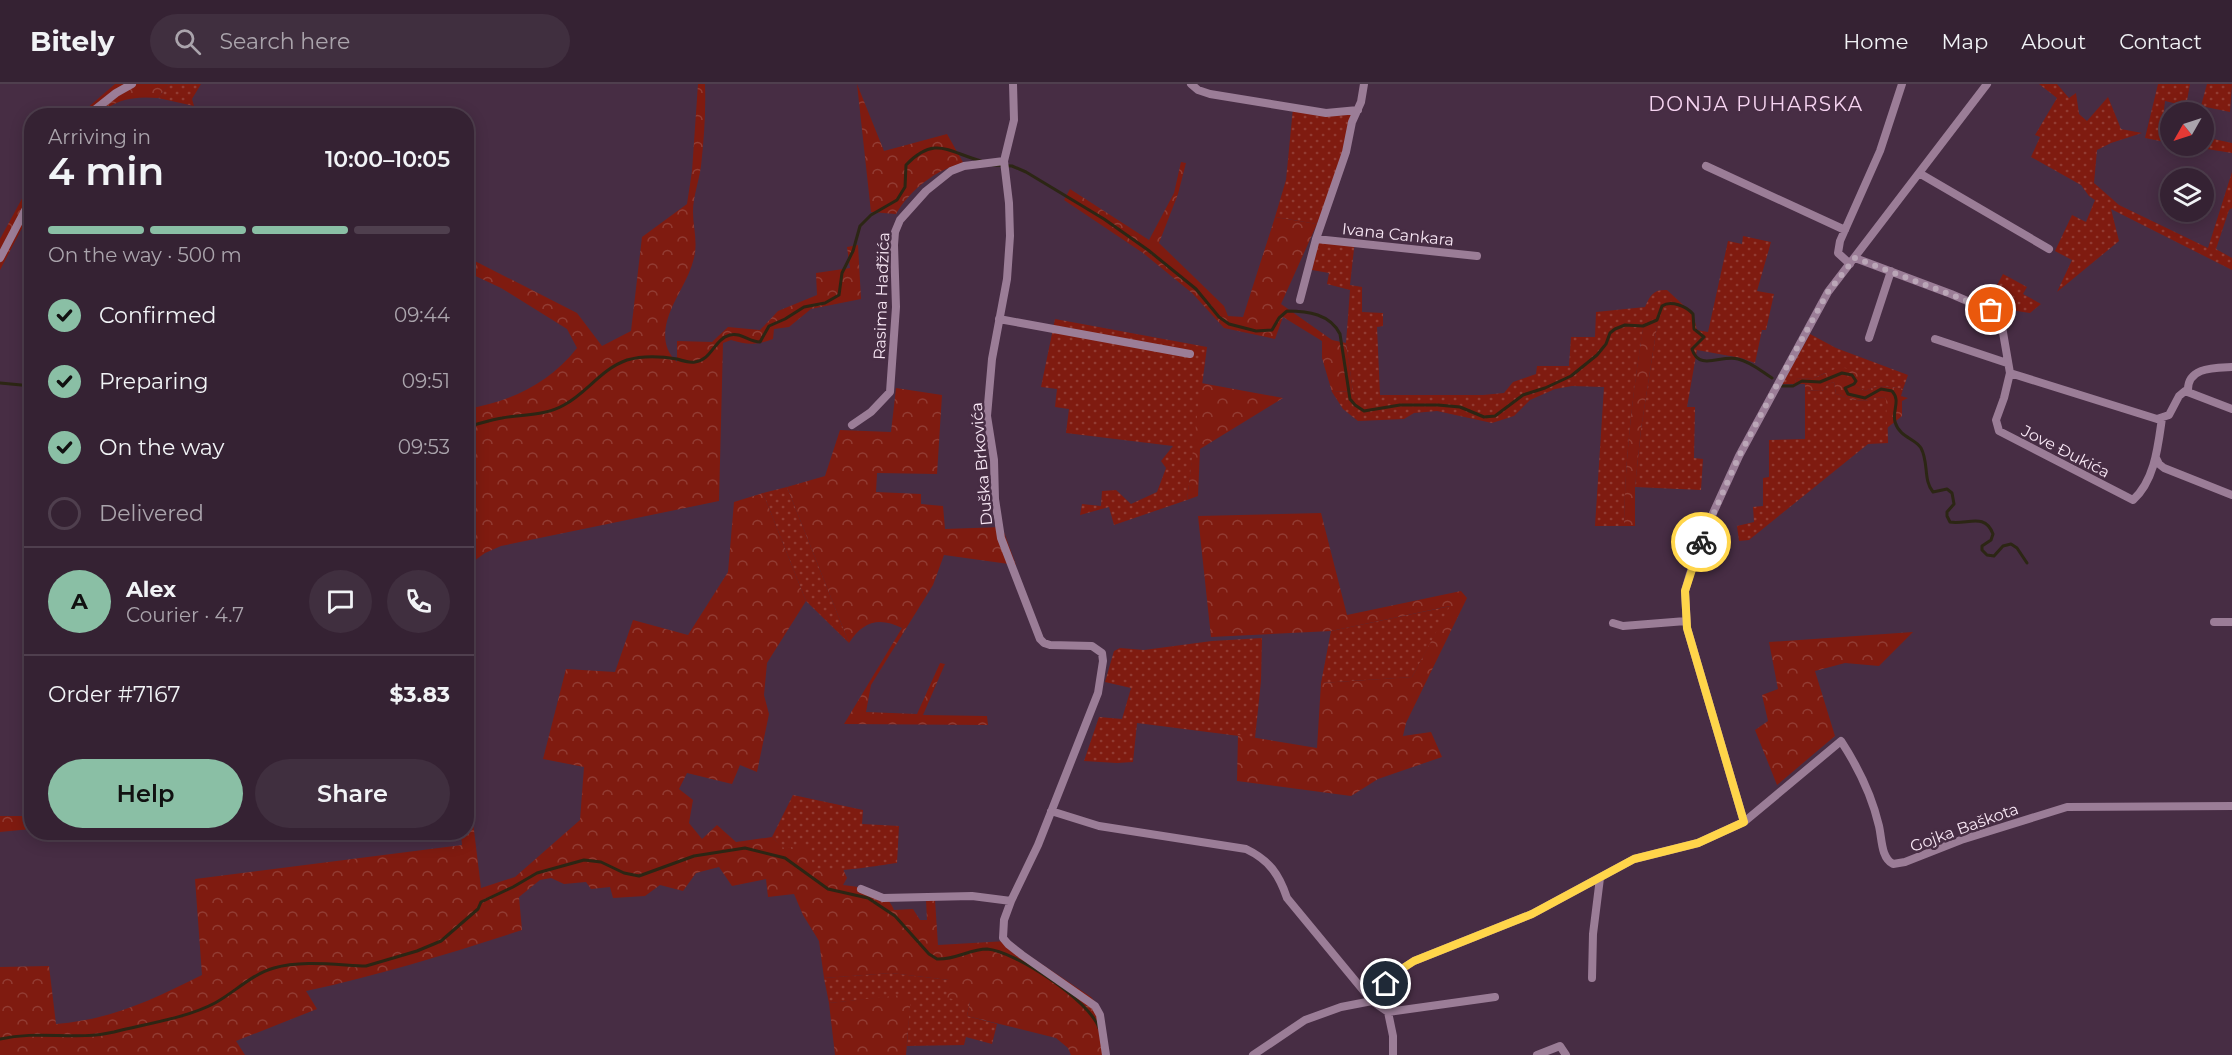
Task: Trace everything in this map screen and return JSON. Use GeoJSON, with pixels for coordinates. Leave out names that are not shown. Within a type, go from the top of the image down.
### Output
{"type":"FeatureCollection","features":[{"type":"Feature","properties":{"kind":"street"},"geometry":{"type":"LineString","coordinates":[[97,108],[132,84]]}},
{"type":"Feature","properties":{"kind":"street","name":"Duška Brkovića"},"geometry":{"type":"LineString","coordinates":[[1013,84],[1014,120],[1004,161],[1010,236],[1007,279],[989,386],[987,416],[994,460],[996,510],[1001,538],[1037,631],[1044,643],[1092,646],[1103,656],[1098,693],[1038,845],[1011,901],[1004,921],[1003,938],[1022,955],[1095,1006],[1100,1015],[1106,1055]]}},
{"type":"Feature","properties":{"kind":"street"},"geometry":{"type":"LineString","coordinates":[[1191,84],[1198,90],[1210,94],[1326,112],[1358,110]]}},
{"type":"Feature","properties":{"kind":"street","name":"Ivana Cankara"},"geometry":{"type":"LineString","coordinates":[[1300,300],[1316,239],[1339,174],[1364,84]]}},
{"type":"Feature","properties":{"kind":"street"},"geometry":{"type":"LineString","coordinates":[[1902,84],[1885,139],[1840,241],[1838,253],[1853,261],[1891,271],[1997,313],[2001,319],[2010,373],[2157,419],[2162,418]]}},
{"type":"Feature","properties":{"kind":"street"},"geometry":{"type":"LineString","coordinates":[[1252,1055],[1305,1020],[1341,1007],[1372,1001],[1397,972],[1414,961],[1532,914],[1634,859],[1698,843],[1744,822],[1686,621],[1685,591],[1690,574],[1720,496],[1739,456],[1828,292],[1987,84]]}},
{"type":"Feature","properties":{"kind":"street","name":"Rasima Hađžića"},"geometry":{"type":"LineString","coordinates":[[852,425],[872,412],[890,392],[896,307],[894,245],[895,232],[900,220],[926,190],[951,171],[964,166],[1004,161]]}},
{"type":"Feature","properties":{"kind":"street"},"geometry":{"type":"LineString","coordinates":[[1706,166],[1845,230]]}},
{"type":"Feature","properties":{"kind":"street"},"geometry":{"type":"LineString","coordinates":[[1919,172],[2049,249]]}},
{"type":"Feature","properties":{"kind":"street"},"geometry":{"type":"LineString","coordinates":[[0,258],[24,212]]}},
{"type":"Feature","properties":{"kind":"street","name":"Ivana Cankara"},"geometry":{"type":"LineString","coordinates":[[1316,239],[1477,256]]}},
{"type":"Feature","properties":{"kind":"street"},"geometry":{"type":"LineString","coordinates":[[1869,338],[1891,271]]}},
{"type":"Feature","properties":{"kind":"street"},"geometry":{"type":"LineString","coordinates":[[999,319],[1190,354]]}},
{"type":"Feature","properties":{"kind":"street"},"geometry":{"type":"LineString","coordinates":[[1935,339],[2007,363]]}},
{"type":"Feature","properties":{"kind":"street","name":"Jove Đukića"},"geometry":{"type":"LineString","coordinates":[[2010,373],[1996,427],[2003,434],[2133,500],[2147,481],[2156,458],[2162,418],[2169,416],[2179,396],[2188,391],[2188,382],[2196,373],[2232,367]]}},
{"type":"Feature","properties":{"kind":"street"},"geometry":{"type":"LineString","coordinates":[[2188,391],[2232,409]]}},
{"type":"Feature","properties":{"kind":"street"},"geometry":{"type":"LineString","coordinates":[[2156,458],[2164,468],[2232,495]]}},
{"type":"Feature","properties":{"kind":"street"},"geometry":{"type":"LineString","coordinates":[[1612,623],[1623,626],[1686,621]]}},
{"type":"Feature","properties":{"kind":"street"},"geometry":{"type":"LineString","coordinates":[[2214,622],[2232,622]]}},
{"type":"Feature","properties":{"kind":"street","name":"Gojka Baškota"},"geometry":{"type":"LineString","coordinates":[[1744,822],[1841,741],[1870,795],[1885,856],[1893,864],[1905,862],[1961,840],[2067,807],[2232,806]]}},
{"type":"Feature","properties":{"kind":"street"},"geometry":{"type":"LineString","coordinates":[[1051,812],[1099,826],[1254,852],[1280,877],[1287,898],[1372,1001],[1388,1012],[1494,997]]}},
{"type":"Feature","properties":{"kind":"street"},"geometry":{"type":"LineString","coordinates":[[1592,978],[1593,934],[1600,878]]}},
{"type":"Feature","properties":{"kind":"street"},"geometry":{"type":"LineString","coordinates":[[861,889],[883,898],[972,896],[1011,901]]}},
{"type":"Feature","properties":{"kind":"street"},"geometry":{"type":"LineString","coordinates":[[1388,1012],[1393,1036],[1393,1055]]}},
{"type":"Feature","properties":{"kind":"street"},"geometry":{"type":"LineString","coordinates":[[1537,1055],[1560,1046],[1566,1055]]}},
{"type":"Feature","properties":{"kind":"green space"},"geometry":{"type":"Polygon","coordinates":[[[115,84],[169,84],[158,98],[126,100],[108,108],[87,108],[115,84]]]}},
{"type":"Feature","properties":{"kind":"green space"},"geometry":{"type":"Polygon","coordinates":[[[169,84],[201,84],[192,99],[194,106],[158,98],[169,84]]]}},
{"type":"Feature","properties":{"kind":"green space"},"geometry":{"type":"Polygon","coordinates":[[[698,84],[705,84],[704,136],[693,206],[695,252],[689,274],[667,321],[665,333],[670,353],[677,362],[677,341],[712,342],[728,327],[760,330],[778,311],[817,295],[816,273],[850,268],[847,247],[858,245],[861,299],[811,309],[789,327],[774,329],[773,339],[767,341],[752,344],[731,340],[723,343],[719,501],[501,546],[474,561],[474,408],[514,396],[528,389],[554,372],[577,348],[567,329],[501,288],[474,275],[474,261],[577,313],[602,346],[631,331],[642,237],[687,204],[692,171],[698,84]]]}},
{"type":"Feature","properties":{"kind":"green space"},"geometry":{"type":"Polygon","coordinates":[[[857,84],[884,151],[947,134],[964,164],[934,175],[908,197],[896,214],[871,212],[857,84]]]}},
{"type":"Feature","properties":{"kind":"green space"},"geometry":{"type":"Polygon","coordinates":[[[2039,84],[2057,84],[2069,98],[2076,93],[2079,114],[2087,121],[2108,97],[2121,129],[2142,133],[2097,150],[2094,183],[2119,205],[2208,248],[2232,172],[2232,208],[2229,210],[2216,249],[2232,258],[2232,270],[2111,209],[2119,241],[2057,292],[2072,260],[2055,251],[2072,215],[2086,222],[2095,200],[2081,185],[2031,157],[2040,137],[2035,135],[2057,98],[2039,84]]]}},
{"type":"Feature","properties":{"kind":"green space"},"geometry":{"type":"Polygon","coordinates":[[[2158,84],[2190,84],[2187,102],[2160,102],[2160,141],[2145,138],[2158,84]]]}},
{"type":"Feature","properties":{"kind":"green space"},"geometry":{"type":"Polygon","coordinates":[[[2207,84],[2232,84],[2230,112],[2214,109],[2214,102],[2202,102],[2207,84]]]}},
{"type":"Feature","properties":{"kind":"green space"},"geometry":{"type":"Polygon","coordinates":[[[1293,108],[1354,113],[1344,155],[1317,224],[1275,217],[1286,180],[1293,108]]]}},
{"type":"Feature","properties":{"kind":"green space"},"geometry":{"type":"Polygon","coordinates":[[[2214,139],[2232,143],[2232,153],[2214,150],[2214,139]]]}},
{"type":"Feature","properties":{"kind":"green space"},"geometry":{"type":"Polygon","coordinates":[[[1181,162],[1186,163],[1178,194],[1159,243],[1224,306],[1228,316],[1243,317],[1275,217],[1317,224],[1281,304],[1332,340],[1346,343],[1353,391],[1332,392],[1322,358],[1322,341],[1283,317],[1275,339],[1224,328],[1192,293],[1143,253],[1064,200],[1070,189],[1149,240],[1174,193],[1181,162]]]}},
{"type":"Feature","properties":{"kind":"green space"},"geometry":{"type":"Polygon","coordinates":[[[24,195],[24,224],[0,270],[0,239],[24,195]]]}},
{"type":"Feature","properties":{"kind":"green space"},"geometry":{"type":"Polygon","coordinates":[[[1743,236],[1771,242],[1757,291],[1774,294],[1766,330],[1762,330],[1755,363],[1741,358],[1697,350],[1687,407],[1695,407],[1694,458],[1703,459],[1701,490],[1635,487],[1641,429],[1657,326],[1644,323],[1630,424],[1624,526],[1595,526],[1604,387],[1572,386],[1555,389],[1530,400],[1514,416],[1492,423],[1437,411],[1414,413],[1404,419],[1358,421],[1343,409],[1332,392],[1353,391],[1346,343],[1350,290],[1327,284],[1329,273],[1312,270],[1318,244],[1322,240],[1355,240],[1350,285],[1362,287],[1362,312],[1383,313],[1383,326],[1377,327],[1380,395],[1483,395],[1504,393],[1513,382],[1536,374],[1537,366],[1569,366],[1571,337],[1595,337],[1596,312],[1645,307],[1651,296],[1659,291],[1667,290],[1693,314],[1697,330],[1708,332],[1728,241],[1742,244],[1743,236]]]}},
{"type":"Feature","properties":{"kind":"green space"},"geometry":{"type":"Polygon","coordinates":[[[2003,274],[2027,287],[2023,294],[2041,304],[2030,313],[2010,310],[2003,315],[1998,309],[1986,305],[2003,274]]]}},
{"type":"Feature","properties":{"kind":"green space"},"geometry":{"type":"Polygon","coordinates":[[[1055,319],[1207,347],[1187,500],[1114,525],[1109,507],[1080,515],[1082,504],[1101,506],[1102,491],[1116,490],[1131,504],[1157,492],[1166,468],[1161,461],[1173,446],[1066,433],[1069,409],[1055,407],[1057,389],[1041,387],[1055,319]]]}},
{"type":"Feature","properties":{"kind":"green space"},"geometry":{"type":"Polygon","coordinates":[[[1644,322],[1657,326],[1641,429],[1635,487],[1635,526],[1624,526],[1630,424],[1644,322]]]}},
{"type":"Feature","properties":{"kind":"green space"},"geometry":{"type":"Polygon","coordinates":[[[1810,334],[1836,348],[1908,375],[1903,389],[1879,387],[1866,391],[1825,373],[1814,378],[1796,379],[1795,384],[1782,384],[1810,334]]]}},
{"type":"Feature","properties":{"kind":"green space"},"geometry":{"type":"Polygon","coordinates":[[[1845,368],[1860,374],[1861,382],[1855,386],[1866,391],[1879,387],[1903,389],[1901,396],[1908,398],[1902,401],[1902,416],[1887,428],[1886,398],[1876,397],[1861,401],[1836,394],[1834,382],[1828,384],[1822,391],[1805,390],[1805,384],[1795,384],[1796,379],[1814,378],[1835,369],[1845,368]]]}},
{"type":"Feature","properties":{"kind":"green space"},"geometry":{"type":"Polygon","coordinates":[[[1834,382],[1836,394],[1861,401],[1876,397],[1887,398],[1888,443],[1868,444],[1749,540],[1739,541],[1737,526],[1754,522],[1753,507],[1763,506],[1763,478],[1769,477],[1769,440],[1805,439],[1805,390],[1822,391],[1828,384],[1834,382]]]}},
{"type":"Feature","properties":{"kind":"green space"},"geometry":{"type":"Polygon","coordinates":[[[1201,383],[1283,398],[1200,449],[1198,496],[1187,500],[1201,383]]]}},
{"type":"Feature","properties":{"kind":"green space"},"geometry":{"type":"Polygon","coordinates":[[[896,388],[942,395],[937,474],[877,473],[876,492],[921,494],[921,504],[943,506],[945,529],[1002,527],[1016,565],[944,555],[933,585],[871,685],[866,712],[917,714],[940,663],[945,664],[923,715],[987,716],[988,725],[844,724],[902,628],[886,622],[872,623],[860,630],[849,643],[787,487],[825,476],[840,430],[891,432],[896,388]]]}},
{"type":"Feature","properties":{"kind":"green space"},"geometry":{"type":"Polygon","coordinates":[[[787,487],[849,643],[806,601],[763,493],[787,487]]]}},
{"type":"Feature","properties":{"kind":"green space"},"geometry":{"type":"Polygon","coordinates":[[[763,493],[806,601],[767,663],[764,695],[769,714],[757,772],[740,765],[732,784],[687,773],[679,789],[693,800],[689,823],[702,839],[717,825],[736,842],[772,837],[784,848],[807,845],[814,869],[843,869],[847,878],[843,885],[880,894],[886,898],[894,910],[913,909],[920,920],[927,920],[926,900],[935,900],[938,945],[1007,941],[1091,997],[1097,1004],[1107,1055],[1071,1055],[1068,1048],[1056,1038],[967,1016],[970,1002],[947,998],[949,980],[891,973],[824,978],[819,941],[803,915],[794,894],[768,897],[766,879],[732,886],[719,867],[696,873],[683,891],[660,885],[645,896],[613,898],[610,887],[591,889],[586,882],[564,884],[551,878],[540,880],[519,897],[522,930],[415,963],[306,991],[317,1009],[236,1041],[245,1055],[0,1055],[0,967],[49,966],[56,1024],[96,1018],[132,1007],[202,975],[195,879],[462,845],[462,840],[474,840],[474,830],[481,888],[515,877],[580,820],[584,767],[543,759],[566,669],[615,672],[633,620],[688,635],[728,572],[734,502],[763,493]]]}},
{"type":"Feature","properties":{"kind":"green space"},"geometry":{"type":"Polygon","coordinates":[[[1321,513],[1347,615],[1461,591],[1467,598],[1406,723],[1403,736],[1431,732],[1442,757],[1378,779],[1351,796],[1237,781],[1238,735],[1317,748],[1321,683],[1412,677],[1450,606],[1331,631],[1211,637],[1198,516],[1321,513]]]}},
{"type":"Feature","properties":{"kind":"green space"},"geometry":{"type":"Polygon","coordinates":[[[1451,606],[1412,677],[1321,683],[1331,631],[1451,606]]]}},
{"type":"Feature","properties":{"kind":"green space"},"geometry":{"type":"Polygon","coordinates":[[[1913,632],[1879,666],[1845,663],[1815,671],[1835,736],[1777,785],[1755,730],[1768,721],[1762,695],[1778,689],[1769,642],[1913,632]]]}},
{"type":"Feature","properties":{"kind":"green space"},"geometry":{"type":"Polygon","coordinates":[[[1262,638],[1261,681],[1255,738],[1137,723],[1133,762],[1084,761],[1099,717],[1122,719],[1131,688],[1105,682],[1114,651],[1120,648],[1144,650],[1212,641],[1262,638]]]}},
{"type":"Feature","properties":{"kind":"green space"},"geometry":{"type":"Polygon","coordinates":[[[793,795],[863,810],[862,824],[899,826],[897,863],[820,871],[802,863],[772,837],[793,795]]]}},
{"type":"Feature","properties":{"kind":"green space"},"geometry":{"type":"Polygon","coordinates":[[[0,816],[24,816],[24,830],[0,832],[0,816]]]}},
{"type":"Feature","properties":{"kind":"green space"},"geometry":{"type":"Polygon","coordinates":[[[891,973],[949,980],[970,1002],[967,1016],[997,1024],[992,1044],[966,1037],[964,1045],[907,1046],[910,995],[829,1003],[824,978],[891,973]]]}},
{"type":"Feature","properties":{"kind":"green space"},"geometry":{"type":"Polygon","coordinates":[[[911,994],[906,1055],[835,1055],[829,1003],[911,994]]]}},
{"type":"Feature","properties":{"kind":"waterway"},"geometry":{"type":"LineString","coordinates":[[474,425],[557,409],[572,400],[609,369],[627,360],[658,357],[695,362],[705,358],[725,337],[734,334],[760,342],[769,326],[804,307],[825,303],[839,295],[842,273],[853,251],[860,226],[871,215],[897,200],[905,187],[906,165],[916,156],[925,150],[942,148],[981,161]]}},
{"type":"Feature","properties":{"kind":"waterway"},"geometry":{"type":"LineString","coordinates":[[993,165],[1012,166],[1026,172],[1104,219],[1148,250],[1196,289],[1219,317],[1229,324],[1256,331],[1272,330],[1279,318],[1287,311],[1310,313],[1324,318],[1336,327],[1340,334],[1350,399],[1364,411],[1400,405],[1438,405],[1460,407],[1484,417],[1495,416],[1523,395],[1571,376],[1597,355],[1606,344],[1610,333],[1615,329],[1625,325],[1643,326],[1657,320],[1662,306],[1666,304],[1682,306],[1693,314],[1694,329],[1704,337],[1692,349],[1700,360],[1732,358],[1743,360],[1772,378]]}},
{"type":"Feature","properties":{"kind":"waterway"},"geometry":{"type":"LineString","coordinates":[[1782,386],[1793,386],[1802,381],[1820,382],[1842,373],[1852,375],[1856,381],[1845,388],[1848,394],[1865,398],[1881,389],[1892,391],[1896,398],[1895,422],[1900,431],[1921,448],[1930,487],[1933,492],[1947,489],[1952,493],[1954,504],[1947,512],[1950,522],[1980,521],[1985,523],[1993,534],[1991,540],[1982,546],[1982,550],[1987,555],[1994,556],[2003,546],[2011,544],[2017,548],[2027,563]]}},
{"type":"Feature","properties":{"kind":"waterway"},"geometry":{"type":"LineString","coordinates":[[0,383],[24,385]]}},
{"type":"Feature","properties":{"kind":"waterway"},"geometry":{"type":"LineString","coordinates":[[0,1039],[29,1035],[100,1035],[179,1017],[204,1008],[222,999],[258,974],[274,968],[307,964],[366,966],[417,951],[441,941],[478,909],[481,902],[537,873],[584,860],[601,862],[624,873],[639,876],[694,856],[745,848],[785,858],[828,889],[868,898],[895,916],[929,954],[937,959],[987,949],[1015,958],[1067,992],[1093,1017],[1099,1028]]}},
{"type":"Feature","properties":{"kind":"way so far"},"geometry":{"type":"LineString","coordinates":[[1701,542],[1739,456],[1780,379],[1828,292],[1855,258],[1991,310]]}},
{"type":"Feature","properties":{"kind":"district","name":"DONJA PUHARSKA"},"geometry":{"type":"Point","coordinates":[1756,104]}},
{"type":"Feature","properties":{"kind":"route"},"geometry":{"type":"LineString","coordinates":[[1386,984],[1397,972],[1414,961],[1532,914],[1634,859],[1698,843],[1744,822],[1687,628],[1685,591],[1701,542]]}}]}
